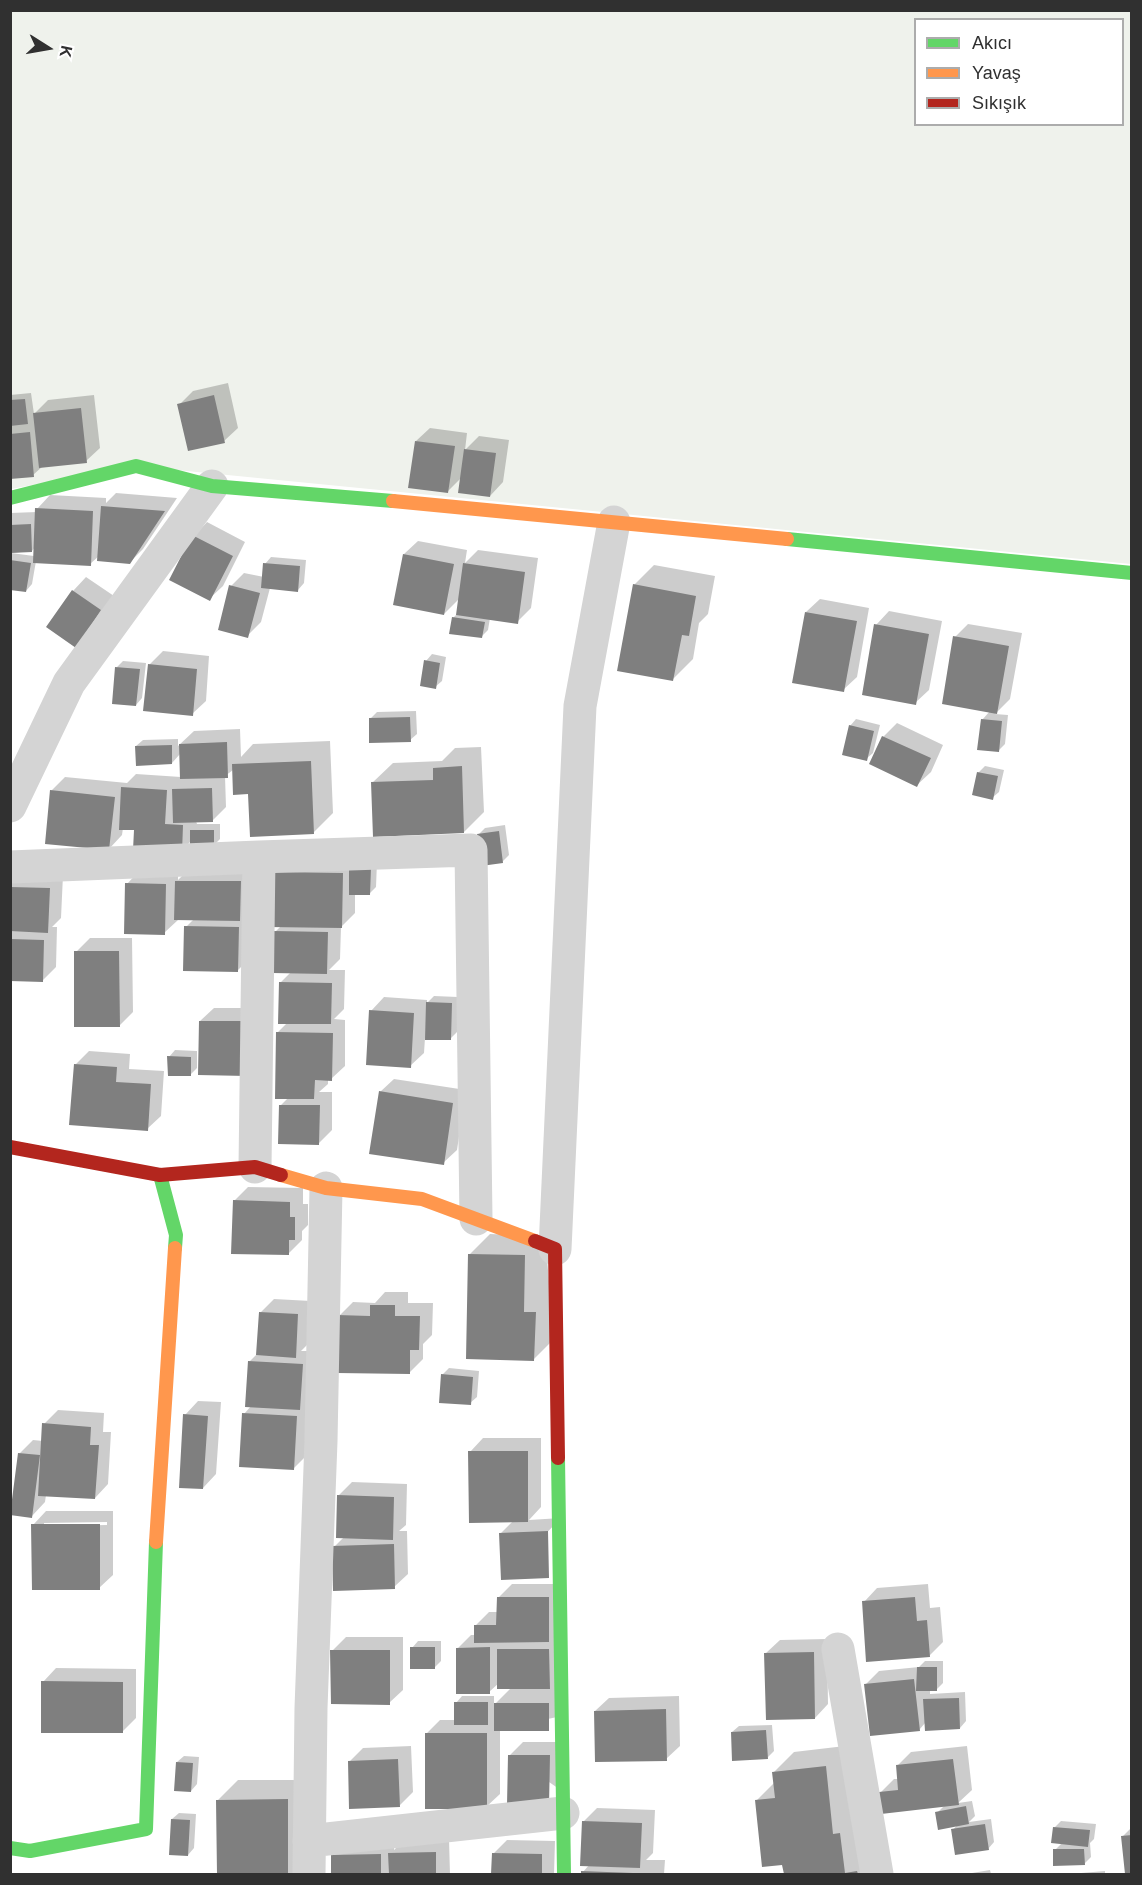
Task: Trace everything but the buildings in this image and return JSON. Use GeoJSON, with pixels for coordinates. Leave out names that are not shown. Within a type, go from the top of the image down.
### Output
{"type":"FeatureCollection","features":[{"type":"Feature","properties":{"kind":"street"},"geometry":{"type":"LineString","coordinates":[[10,498],[136,466],[212,486],[614,522],[1131,573]]}},
{"type":"Feature","properties":{"kind":"street"},"geometry":{"type":"LineString","coordinates":[[10,806],[69,683],[212,486]]}},
{"type":"Feature","properties":{"kind":"street"},"geometry":{"type":"LineString","coordinates":[[564,1875],[555,1249],[580,706],[614,522]]}},
{"type":"Feature","properties":{"kind":"street"},"geometry":{"type":"LineString","coordinates":[[10,867],[471,850],[476,1219]]}},
{"type":"Feature","properties":{"kind":"street"},"geometry":{"type":"LineString","coordinates":[[255,1167],[258,857]]}},
{"type":"Feature","properties":{"kind":"street"},"geometry":{"type":"LineString","coordinates":[[10,1147],[160,1175],[255,1167],[326,1188],[422,1199],[555,1249]]}},
{"type":"Feature","properties":{"kind":"street"},"geometry":{"type":"LineString","coordinates":[[10,1848],[30,1851],[146,1829],[157,1521],[176,1235],[160,1175]]}},
{"type":"Feature","properties":{"kind":"street"},"geometry":{"type":"LineString","coordinates":[[309,1875],[311,1708],[321,1441],[326,1188]]}},
{"type":"Feature","properties":{"kind":"street"},"geometry":{"type":"LineString","coordinates":[[838,1649],[876,1875]]}},
{"type":"Feature","properties":{"kind":"street"},"geometry":{"type":"LineString","coordinates":[[309,1840],[563,1813]]}},
{"type":"Feature","properties":{"kind":"shaded area"},"geometry":{"type":"Polygon","coordinates":[[[11,11],[1131,11],[1131,564],[136,466],[11,489],[11,11]]]}},
{"type":"Feature","properties":{"kind":"traffic: fast"},"geometry":{"type":"LineString","coordinates":[[10,498],[136,466],[212,486],[393,501]]}},
{"type":"Feature","properties":{"kind":"traffic: fast"},"geometry":{"type":"LineString","coordinates":[[787,539],[1132,573]]}},
{"type":"Feature","properties":{"kind":"traffic: fast"},"geometry":{"type":"LineString","coordinates":[[160,1175],[176,1235],[175,1248]]}},
{"type":"Feature","properties":{"kind":"traffic: fast"},"geometry":{"type":"LineString","coordinates":[[558,1458],[564,1874]]}},
{"type":"Feature","properties":{"kind":"traffic: fast"},"geometry":{"type":"LineString","coordinates":[[10,1848],[30,1851],[146,1829],[156,1542]]}},
{"type":"Feature","properties":{"kind":"traffic: slow"},"geometry":{"type":"LineString","coordinates":[[393,501],[787,539]]}},
{"type":"Feature","properties":{"kind":"traffic: slow"},"geometry":{"type":"LineString","coordinates":[[281,1175],[326,1188],[422,1199],[535,1241]]}},
{"type":"Feature","properties":{"kind":"traffic: slow"},"geometry":{"type":"LineString","coordinates":[[156,1542],[175,1248]]}},
{"type":"Feature","properties":{"kind":"traffic: jam"},"geometry":{"type":"LineString","coordinates":[[10,1147],[160,1175],[255,1167],[281,1175]]}},
{"type":"Feature","properties":{"kind":"traffic: jam"},"geometry":{"type":"LineString","coordinates":[[535,1241],[555,1249],[558,1458]]}}]}
